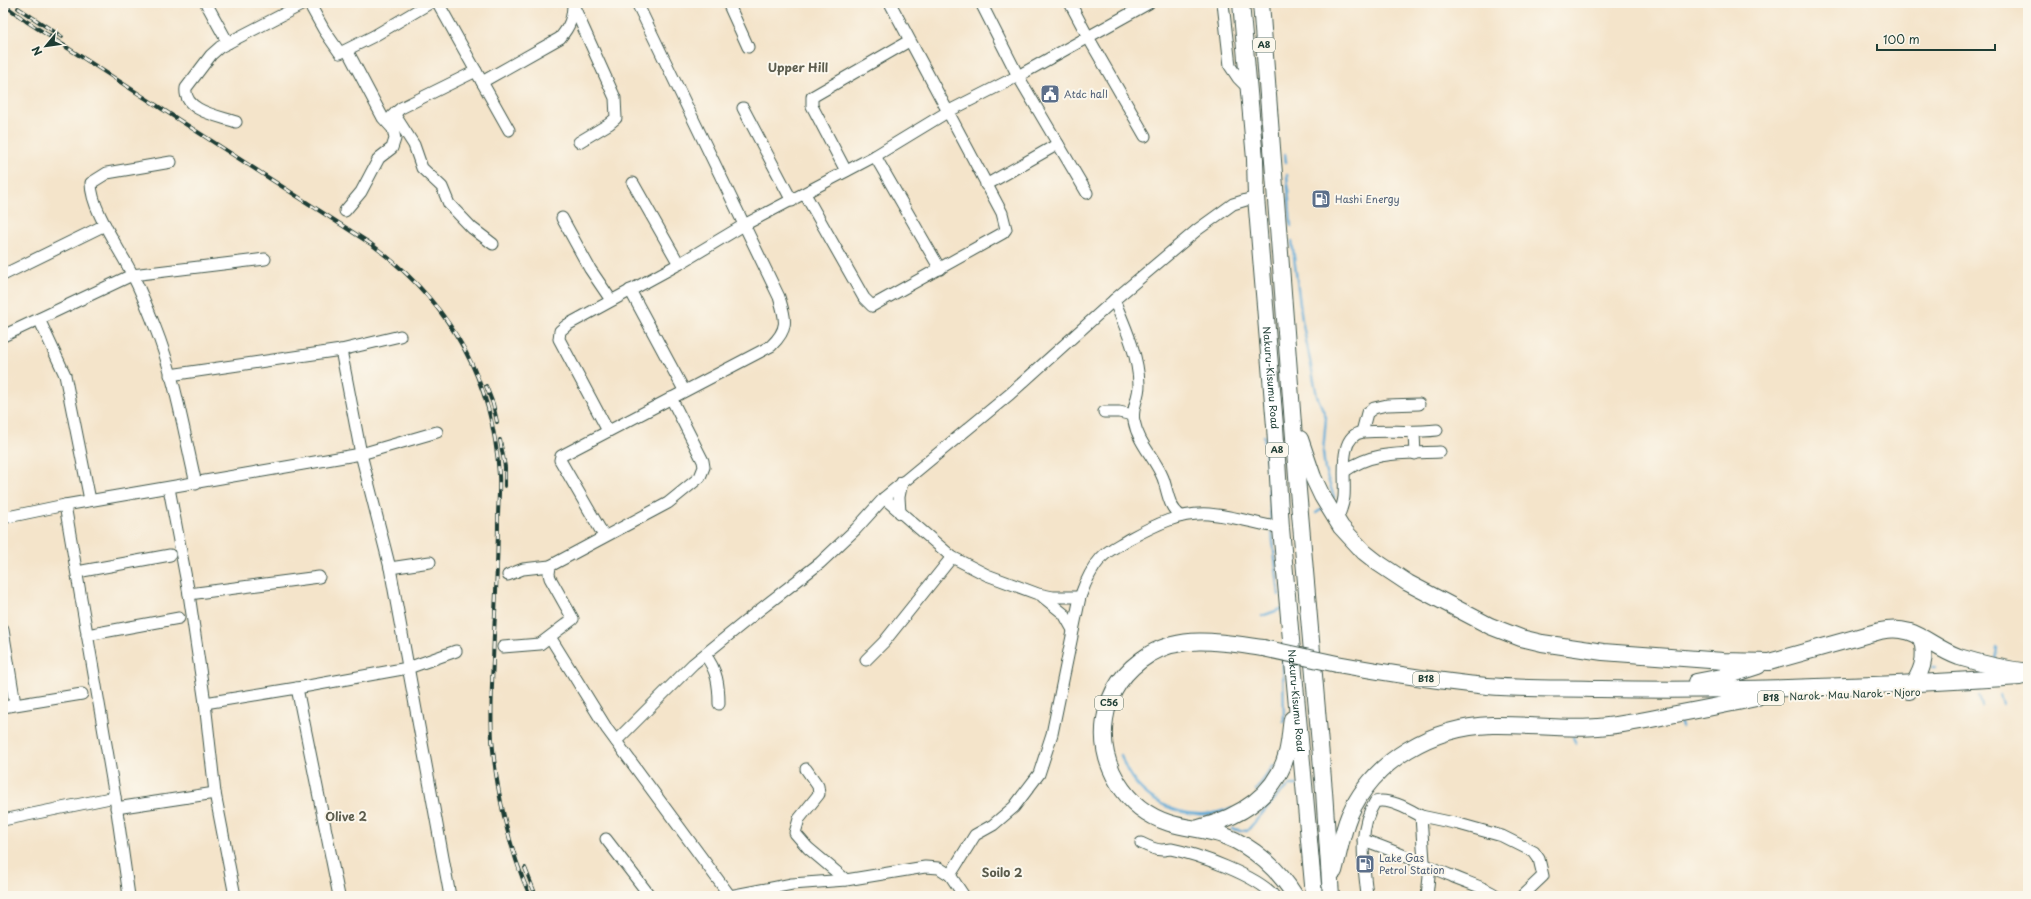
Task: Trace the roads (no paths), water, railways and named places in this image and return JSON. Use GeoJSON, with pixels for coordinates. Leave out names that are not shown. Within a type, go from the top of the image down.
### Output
{"type":"FeatureCollection","features":[{"type":"Feature","properties":{"kind":"highway","name":"Nakuru-Kisumu Road"},"geometry":{"type":"LineString","coordinates":[[1242,3],[1255,159],[1256,197],[1274,418],[1281,528],[1314,896]]}},
{"type":"Feature","properties":{"kind":"highway","name":"Nakuru-Kisumu Road"},"geometry":{"type":"LineString","coordinates":[[1261,3],[1298,490],[1324,791],[1330,892]]}},
{"type":"Feature","properties":{"kind":"highway"},"geometry":{"type":"LineString","coordinates":[[1292,404],[1301,441],[1313,477],[1337,520],[1360,547],[1392,573],[1490,626],[1520,638],[1549,645],[1603,652],[1723,661],[1769,662]]}},
{"type":"Feature","properties":{"kind":"highway"},"geometry":{"type":"LineString","coordinates":[[1653,690],[1727,676],[1769,662],[1890,629],[1908,630],[1958,656],[2008,670],[2028,672]]}},
{"type":"Feature","properties":{"kind":"highway"},"geometry":{"type":"LineString","coordinates":[[1911,688],[1924,660],[1925,650],[1921,638]]}},
{"type":"Feature","properties":{"kind":"highway","name":"C56"},"geometry":{"type":"LineString","coordinates":[[1199,828],[1169,823],[1149,814],[1124,793],[1114,776],[1105,748],[1103,734],[1109,700],[1117,686],[1129,671],[1144,658],[1167,647],[1189,642],[1202,641],[1263,648]]}},
{"type":"Feature","properties":{"kind":"highway","name":"Narok- Mau Narok - Njoro"},"geometry":{"type":"LineString","coordinates":[[1263,648],[1337,664],[1412,677],[1515,688],[1653,690],[1966,689],[2028,684]]}},
{"type":"Feature","properties":{"kind":"highway","name":"Narok- Mau Narok - Njoro"},"geometry":{"type":"LineString","coordinates":[[1515,688],[1521,690],[1619,699],[1756,698],[1911,688],[2028,677]]}},
{"type":"Feature","properties":{"kind":"highway"},"geometry":{"type":"LineString","coordinates":[[1330,892],[1343,833],[1355,805],[1374,778],[1397,757],[1416,744],[1450,731],[1465,728],[1492,725],[1561,728],[1599,727],[1756,698]]}},
{"type":"Feature","properties":{"kind":"highway"},"geometry":{"type":"LineString","coordinates":[[1199,828],[1218,823],[1244,810],[1263,797],[1270,788],[1287,752],[1297,702]]}},
{"type":"Feature","properties":{"kind":"highway"},"geometry":{"type":"LineString","coordinates":[[1199,828],[1226,836],[1250,849],[1281,875],[1295,896]]}},
{"type":"Feature","properties":{"kind":"street"},"geometry":{"type":"LineString","coordinates":[[206,3],[228,43]]}},
{"type":"Feature","properties":{"kind":"street"},"geometry":{"type":"LineString","coordinates":[[236,122],[204,112],[191,104],[186,94],[186,88],[211,55],[228,43],[305,3]]}},
{"type":"Feature","properties":{"kind":"street"},"geometry":{"type":"LineString","coordinates":[[309,3],[337,52],[340,53],[430,3]]}},
{"type":"Feature","properties":{"kind":"street"},"geometry":{"type":"LineString","coordinates":[[438,3],[509,130]]}},
{"type":"Feature","properties":{"kind":"street"},"geometry":{"type":"LineString","coordinates":[[482,82],[560,38],[568,29],[573,17],[573,3]]}},
{"type":"Feature","properties":{"kind":"street"},"geometry":{"type":"LineString","coordinates":[[573,3],[615,98],[617,109],[616,118],[609,124],[578,142]]}},
{"type":"Feature","properties":{"kind":"street"},"geometry":{"type":"LineString","coordinates":[[604,536],[560,458],[684,390],[771,346],[783,332],[785,317],[779,297],[637,3]]}},
{"type":"Feature","properties":{"kind":"street"},"geometry":{"type":"LineString","coordinates":[[728,3],[748,47]]}},
{"type":"Feature","properties":{"kind":"street"},"geometry":{"type":"LineString","coordinates":[[805,194],[870,305],[874,306],[1003,233],[1006,229],[1003,217],[890,3]]}},
{"type":"Feature","properties":{"kind":"street"},"geometry":{"type":"LineString","coordinates":[[981,3],[1018,76],[1087,193]]}},
{"type":"Feature","properties":{"kind":"street"},"geometry":{"type":"LineString","coordinates":[[1070,3],[1145,136]]}},
{"type":"Feature","properties":{"kind":"street"},"geometry":{"type":"LineString","coordinates":[[608,431],[559,339],[560,331],[567,325],[679,264],[744,225],[875,156],[948,111],[1018,76],[1149,3]]}},
{"type":"Feature","properties":{"kind":"street"},"geometry":{"type":"LineString","coordinates":[[1223,3],[1230,66],[1238,78],[1248,88]]}},
{"type":"Feature","properties":{"kind":"street"},"geometry":{"type":"LineString","coordinates":[[846,171],[812,106],[812,97],[909,41]]}},
{"type":"Feature","properties":{"kind":"street"},"geometry":{"type":"LineString","coordinates":[[346,211],[361,192],[378,158],[392,148],[395,132],[389,123],[383,118],[347,50]]}},
{"type":"Feature","properties":{"kind":"street"},"geometry":{"type":"LineString","coordinates":[[389,123],[396,112],[476,71]]}},
{"type":"Feature","properties":{"kind":"street"},"geometry":{"type":"LineString","coordinates":[[743,108],[792,201]]}},
{"type":"Feature","properties":{"kind":"street"},"geometry":{"type":"LineString","coordinates":[[396,112],[396,117],[414,145],[422,168],[442,187],[449,204],[472,228],[493,244]]}},
{"type":"Feature","properties":{"kind":"street"},"geometry":{"type":"LineString","coordinates":[[986,185],[1058,144]]}},
{"type":"Feature","properties":{"kind":"street"},"geometry":{"type":"LineString","coordinates":[[875,156],[940,269]]}},
{"type":"Feature","properties":{"kind":"street"},"geometry":{"type":"LineString","coordinates":[[171,162],[107,173],[91,183],[91,190],[105,225],[132,275],[156,328],[170,375],[196,484]]}},
{"type":"Feature","properties":{"kind":"street"},"geometry":{"type":"LineString","coordinates":[[633,183],[679,264]]}},
{"type":"Feature","properties":{"kind":"street"},"geometry":{"type":"LineString","coordinates":[[616,741],[705,654],[820,562],[856,529],[884,498],[1010,394],[1114,300],[1219,213],[1234,204],[1256,197]]}},
{"type":"Feature","properties":{"kind":"street"},"geometry":{"type":"LineString","coordinates":[[562,218],[590,269],[611,300]]}},
{"type":"Feature","properties":{"kind":"street"},"geometry":{"type":"LineString","coordinates":[[3,274],[105,225]]}},
{"type":"Feature","properties":{"kind":"street"},"geometry":{"type":"LineString","coordinates":[[3,336],[132,275],[266,259]]}},
{"type":"Feature","properties":{"kind":"street"},"geometry":{"type":"LineString","coordinates":[[630,290],[684,390]]}},
{"type":"Feature","properties":{"kind":"street"},"geometry":{"type":"LineString","coordinates":[[1114,300],[1132,348],[1138,375],[1139,386],[1133,415],[1137,431],[1163,479],[1175,512],[1181,516]]}},
{"type":"Feature","properties":{"kind":"street"},"geometry":{"type":"LineString","coordinates":[[39,319],[65,375],[90,500]]}},
{"type":"Feature","properties":{"kind":"street"},"geometry":{"type":"LineString","coordinates":[[170,375],[341,350],[400,336]]}},
{"type":"Feature","properties":{"kind":"street"},"geometry":{"type":"LineString","coordinates":[[341,350],[361,454],[390,568],[450,896]]}},
{"type":"Feature","properties":{"kind":"street"},"geometry":{"type":"LineString","coordinates":[[508,575],[523,569],[550,566],[668,503],[700,477],[704,467],[703,461],[671,398]]}},
{"type":"Feature","properties":{"kind":"street"},"geometry":{"type":"LineString","coordinates":[[1362,432],[1367,413],[1374,408],[1419,404]]}},
{"type":"Feature","properties":{"kind":"street"},"geometry":{"type":"LineString","coordinates":[[1104,412],[1126,413],[1133,415]]}},
{"type":"Feature","properties":{"kind":"street"},"geometry":{"type":"LineString","coordinates":[[1337,520],[1343,506],[1347,444],[1352,437],[1362,432],[1414,433],[1437,430]]}},
{"type":"Feature","properties":{"kind":"street"},"geometry":{"type":"LineString","coordinates":[[3,518],[90,500],[196,484],[361,454],[437,432]]}},
{"type":"Feature","properties":{"kind":"street"},"geometry":{"type":"LineString","coordinates":[[1414,433],[1415,454]]}},
{"type":"Feature","properties":{"kind":"street"},"geometry":{"type":"LineString","coordinates":[[1345,471],[1356,463],[1372,456],[1440,452]]}},
{"type":"Feature","properties":{"kind":"street"},"geometry":{"type":"LineString","coordinates":[[900,513],[898,497],[902,482]]}},
{"type":"Feature","properties":{"kind":"street"},"geometry":{"type":"LineString","coordinates":[[169,488],[189,594],[205,703],[215,793],[235,896]]}},
{"type":"Feature","properties":{"kind":"street"},"geometry":{"type":"LineString","coordinates":[[884,498],[952,557],[987,574],[1038,594],[1053,597],[1080,598]]}},
{"type":"Feature","properties":{"kind":"street"},"geometry":{"type":"LineString","coordinates":[[65,505],[115,803],[129,896]]}},
{"type":"Feature","properties":{"kind":"street"},"geometry":{"type":"LineString","coordinates":[[950,875],[975,835],[993,825],[1014,807],[1038,774],[1052,734],[1080,598],[1087,579],[1095,566],[1112,548],[1161,522],[1181,516],[1210,514],[1281,528]]}},
{"type":"Feature","properties":{"kind":"street"},"geometry":{"type":"LineString","coordinates":[[77,572],[170,555]]}},
{"type":"Feature","properties":{"kind":"street"},"geometry":{"type":"LineString","coordinates":[[866,660],[889,637],[952,557]]}},
{"type":"Feature","properties":{"kind":"street"},"geometry":{"type":"LineString","coordinates":[[390,568],[430,562]]}},
{"type":"Feature","properties":{"kind":"street"},"geometry":{"type":"LineString","coordinates":[[503,647],[537,646],[573,619],[550,578],[550,566]]}},
{"type":"Feature","properties":{"kind":"street"},"geometry":{"type":"LineString","coordinates":[[189,594],[319,577]]}},
{"type":"Feature","properties":{"kind":"street"},"geometry":{"type":"LineString","coordinates":[[1038,594],[1064,614],[1073,630]]}},
{"type":"Feature","properties":{"kind":"street"},"geometry":{"type":"LineString","coordinates":[[87,635],[179,618]]}},
{"type":"Feature","properties":{"kind":"street"},"geometry":{"type":"LineString","coordinates":[[3,630],[15,704]]}},
{"type":"Feature","properties":{"kind":"street"},"geometry":{"type":"LineString","coordinates":[[550,637],[616,741],[730,896],[792,884],[846,880],[925,867],[939,868],[950,875],[964,896]]}},
{"type":"Feature","properties":{"kind":"street"},"geometry":{"type":"LineString","coordinates":[[205,703],[408,668],[456,651]]}},
{"type":"Feature","properties":{"kind":"street"},"geometry":{"type":"LineString","coordinates":[[705,654],[714,668],[717,678],[719,704]]}},
{"type":"Feature","properties":{"kind":"street"},"geometry":{"type":"LineString","coordinates":[[298,688],[339,896]]}},
{"type":"Feature","properties":{"kind":"street"},"geometry":{"type":"LineString","coordinates":[[3,707],[82,694]]}},
{"type":"Feature","properties":{"kind":"street"},"geometry":{"type":"LineString","coordinates":[[806,769],[818,786],[819,794],[799,819],[795,833],[808,848],[846,880]]}},
{"type":"Feature","properties":{"kind":"street"},"geometry":{"type":"LineString","coordinates":[[3,820],[115,803],[215,793]]}},
{"type":"Feature","properties":{"kind":"street"},"geometry":{"type":"LineString","coordinates":[[1367,896],[1363,840],[1364,826],[1370,810],[1378,801],[1401,806],[1421,816],[1459,824],[1502,836],[1534,852],[1539,859],[1543,876],[1522,896]]}},
{"type":"Feature","properties":{"kind":"street"},"geometry":{"type":"LineString","coordinates":[[1421,816],[1427,865],[1427,896]]}},
{"type":"Feature","properties":{"kind":"street"},"geometry":{"type":"LineString","coordinates":[[606,839],[650,896]]}},
{"type":"Feature","properties":{"kind":"street"},"geometry":{"type":"LineString","coordinates":[[1363,840],[1479,886],[1497,896]]}},
{"type":"Feature","properties":{"kind":"street"},"geometry":{"type":"LineString","coordinates":[[1141,843],[1160,850],[1169,849],[1193,855],[1261,883],[1274,896]]}},
{"type":"Feature","properties":{"kind":"waterway"},"geometry":{"type":"LineString","coordinates":[[1285,154],[1286,162]]}},
{"type":"Feature","properties":{"kind":"waterway"},"geometry":{"type":"LineString","coordinates":[[1287,175],[1291,226]]}},
{"type":"Feature","properties":{"kind":"waterway"},"geometry":{"type":"LineString","coordinates":[[1292,241],[1302,320],[1317,396],[1326,417],[1323,452],[1325,470],[1334,497],[1331,501]]}},
{"type":"Feature","properties":{"kind":"waterway"},"geometry":{"type":"LineString","coordinates":[[1264,436],[1271,520]]}},
{"type":"Feature","properties":{"kind":"waterway"},"geometry":{"type":"LineString","coordinates":[[1316,513],[1322,509]]}},
{"type":"Feature","properties":{"kind":"waterway"},"geometry":{"type":"LineString","coordinates":[[1272,533],[1279,595]]}},
{"type":"Feature","properties":{"kind":"waterway"},"geometry":{"type":"LineString","coordinates":[[1262,616],[1281,609]]}},
{"type":"Feature","properties":{"kind":"waterway"},"geometry":{"type":"LineString","coordinates":[[1995,660],[1997,648]]}},
{"type":"Feature","properties":{"kind":"waterway"},"geometry":{"type":"LineString","coordinates":[[1283,661],[1284,722]]}},
{"type":"Feature","properties":{"kind":"waterway"},"geometry":{"type":"LineString","coordinates":[[1999,695],[2002,705]]}},
{"type":"Feature","properties":{"kind":"waterway"},"geometry":{"type":"LineString","coordinates":[[1979,697],[1982,706]]}},
{"type":"Feature","properties":{"kind":"waterway"},"geometry":{"type":"LineString","coordinates":[[1680,721],[1682,727]]}},
{"type":"Feature","properties":{"kind":"waterway"},"geometry":{"type":"LineString","coordinates":[[1573,737],[1576,744]]}},
{"type":"Feature","properties":{"kind":"waterway"},"geometry":{"type":"LineString","coordinates":[[1121,755],[1127,771],[1137,785],[1150,797],[1164,806],[1197,814],[1214,813],[1231,808]]}},
{"type":"Feature","properties":{"kind":"waterway"},"geometry":{"type":"LineString","coordinates":[[1256,790],[1274,765]]}},
{"type":"Feature","properties":{"kind":"waterway"},"geometry":{"type":"LineString","coordinates":[[1232,829],[1247,831],[1280,793],[1291,785],[1297,785]]}},
{"type":"Feature","properties":{"kind":"railway"},"geometry":{"type":"LineString","coordinates":[[3,4],[26,21],[371,244],[399,267],[423,291],[444,317],[462,344],[476,374],[487,406],[495,439],[499,486],[491,726],[500,799],[516,859],[530,896]]}},
{"type":"Feature","properties":{"kind":"railway"},"geometry":{"type":"LineString","coordinates":[[18,8],[62,37]]}},
{"type":"Feature","properties":{"kind":"railway"},"geometry":{"type":"LineString","coordinates":[[486,386],[493,404],[497,422]]}},
{"type":"Feature","properties":{"kind":"railway"},"geometry":{"type":"LineString","coordinates":[[500,440],[505,467],[505,486]]}},
{"type":"Feature","properties":{"kind":"railway"},"geometry":{"type":"LineString","coordinates":[[525,868],[536,896]]}},
{"type":"Feature","properties":{"kind":"place","name":"Atdc hall"},"geometry":{"type":"Point","coordinates":[1050,94]}},
{"type":"Feature","properties":{"kind":"place","name":"Hashi Energy"},"geometry":{"type":"Point","coordinates":[1321,199]}},
{"type":"Feature","properties":{"kind":"place","name":"Lake Gas Petrol Station"},"geometry":{"type":"Point","coordinates":[1365,864]}},
{"type":"Feature","properties":{"kind":"district","name":"Upper Hill"},"geometry":{"type":"Point","coordinates":[798,68]}},
{"type":"Feature","properties":{"kind":"district","name":"Olive 2"},"geometry":{"type":"Point","coordinates":[346,817]}},
{"type":"Feature","properties":{"kind":"district","name":"Soilo 2"},"geometry":{"type":"Point","coordinates":[1002,873]}}]}
